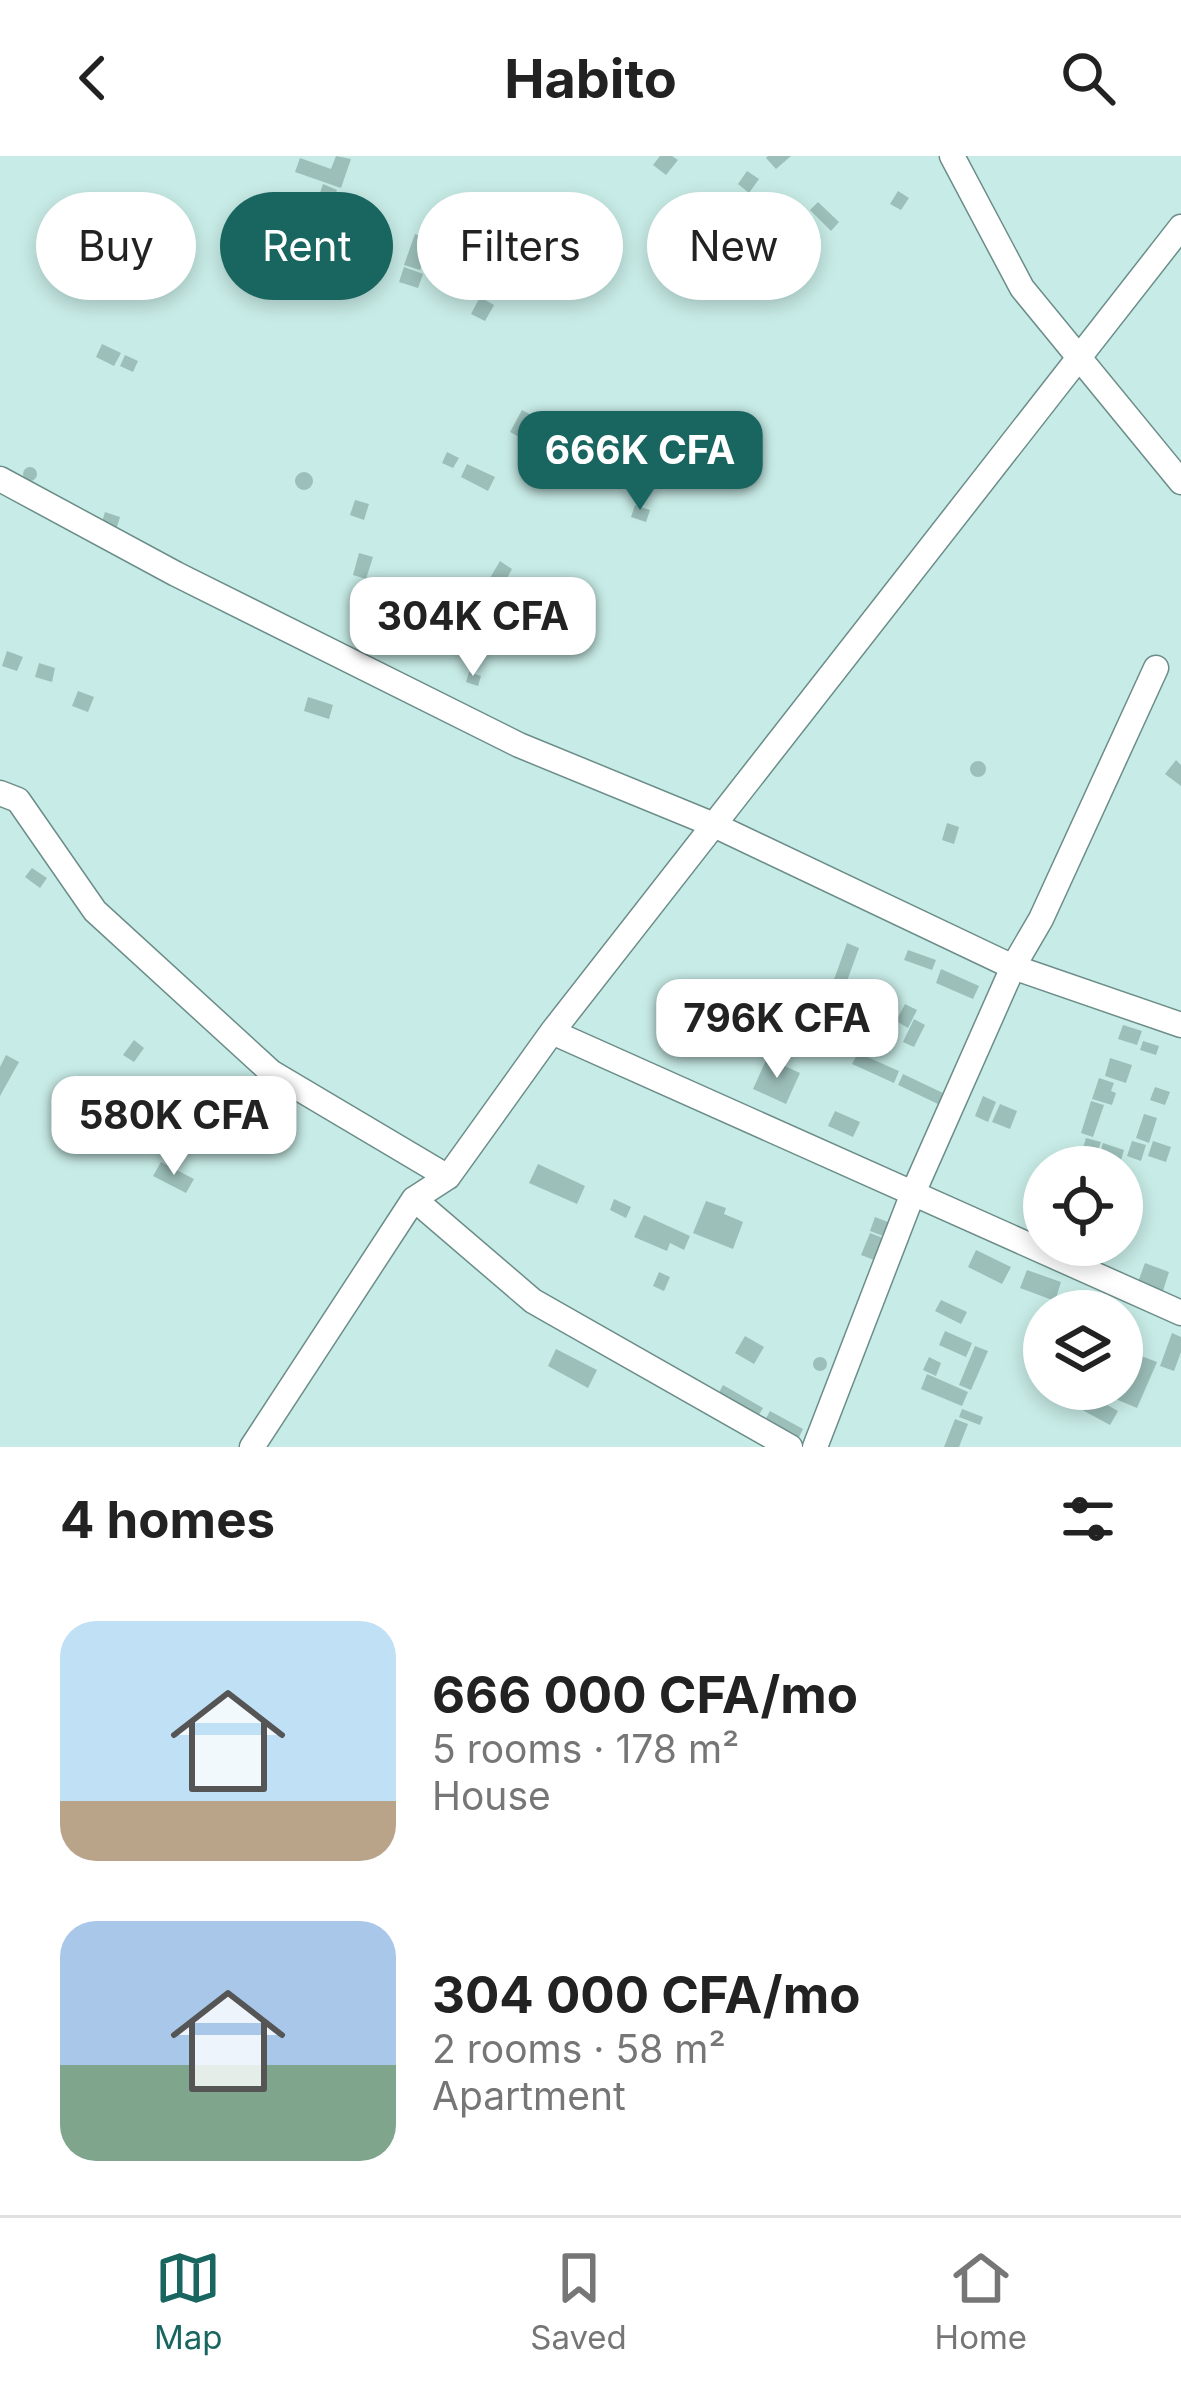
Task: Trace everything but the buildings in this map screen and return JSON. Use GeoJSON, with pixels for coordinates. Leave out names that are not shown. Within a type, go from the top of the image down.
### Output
{"type":"FeatureCollection","features":[{"type":"Feature","properties":{"kind":"street"},"geometry":{"type":"LineString","coordinates":[[952,156],[1022,288],[1181,482]]}},
{"type":"Feature","properties":{"kind":"street"},"geometry":{"type":"LineString","coordinates":[[252,1447],[414,1199],[448,1177],[552,1032],[1181,227]]}},
{"type":"Feature","properties":{"kind":"street"},"geometry":{"type":"LineString","coordinates":[[0,479],[176,574],[519,745],[714,825],[1013,967],[1181,1025]]}},
{"type":"Feature","properties":{"kind":"street"},"geometry":{"type":"LineString","coordinates":[[815,1447],[913,1193],[1013,967],[1041,919],[1156,668]]}},
{"type":"Feature","properties":{"kind":"street"},"geometry":{"type":"LineString","coordinates":[[0,793],[18,800],[95,911],[272,1072],[448,1177]]}},
{"type":"Feature","properties":{"kind":"street"},"geometry":{"type":"LineString","coordinates":[[552,1032],[1181,1313]]}},
{"type":"Feature","properties":{"kind":"street"},"geometry":{"type":"LineString","coordinates":[[414,1199],[533,1300],[790,1447]]}}]}
